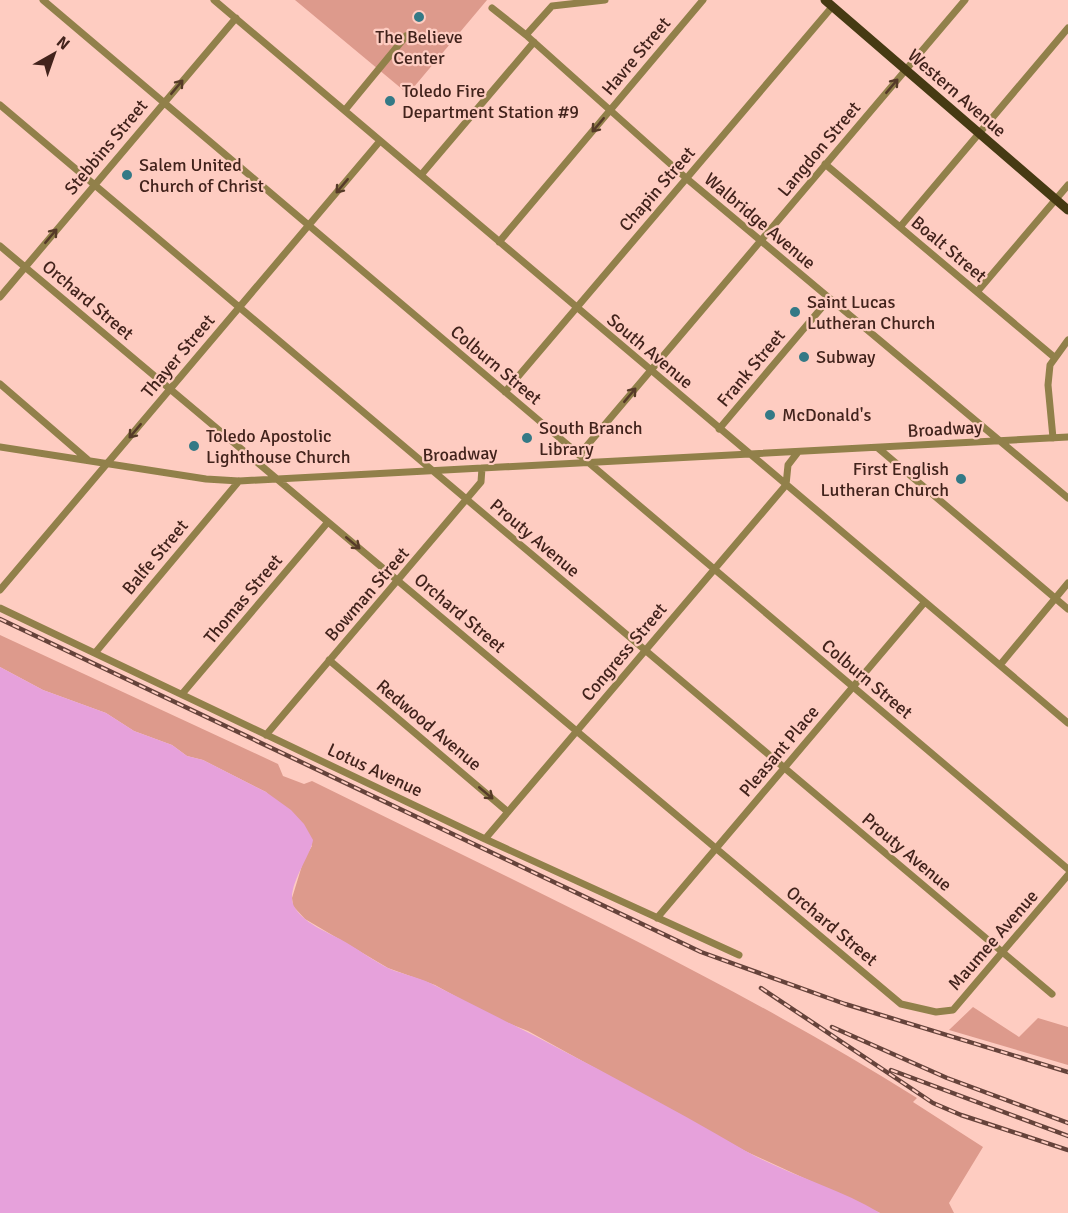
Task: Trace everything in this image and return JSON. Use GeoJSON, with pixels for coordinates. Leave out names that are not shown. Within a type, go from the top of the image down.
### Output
{"type":"FeatureCollection","features":[{"type":"Feature","properties":{"kind":"main road","name":"Western Avenue"},"geometry":{"type":"LineString","coordinates":[[829,3],[1068,210]]}},
{"type":"Feature","properties":{"kind":"street","name":"Colburn Street"},"geometry":{"type":"LineString","coordinates":[[43,0],[307,227],[1068,869]]}},
{"type":"Feature","properties":{"kind":"street","name":"South Avenue"},"geometry":{"type":"LineString","coordinates":[[214,0],[1068,723]]}},
{"type":"Feature","properties":{"kind":"street"},"geometry":{"type":"LineString","coordinates":[[526,35],[552,6],[606,0]]}},
{"type":"Feature","properties":{"kind":"street","name":"Havre Street"},"geometry":{"type":"LineString","coordinates":[[499,242],[703,0]]}},
{"type":"Feature","properties":{"kind":"street","name":"Langdon Street"},"geometry":{"type":"LineString","coordinates":[[579,455],[965,0]]}},
{"type":"Feature","properties":{"kind":"street","name":"Chapin Street"},"geometry":{"type":"LineString","coordinates":[[505,392],[686,178],[829,3]]}},
{"type":"Feature","properties":{"kind":"street","name":"Walbridge Avenue"},"geometry":{"type":"LineString","coordinates":[[492,8],[526,35],[760,241],[1068,498]]}},
{"type":"Feature","properties":{"kind":"street","name":"Stebbins Street"},"geometry":{"type":"LineString","coordinates":[[0,297],[236,18]]}},
{"type":"Feature","properties":{"kind":"street"},"geometry":{"type":"LineString","coordinates":[[900,227],[1068,28]]}},
{"type":"Feature","properties":{"kind":"street"},"geometry":{"type":"LineString","coordinates":[[345,110],[406,36]]}},
{"type":"Feature","properties":{"kind":"street"},"geometry":{"type":"LineString","coordinates":[[421,176],[534,42]]}},
{"type":"Feature","properties":{"kind":"street","name":"Prouty Avenue"},"geometry":{"type":"LineString","coordinates":[[0,105],[1052,994]]}},
{"type":"Feature","properties":{"kind":"street","name":"Thayer Street"},"geometry":{"type":"LineString","coordinates":[[0,590],[380,141]]}},
{"type":"Feature","properties":{"kind":"street","name":"Boalt Street"},"geometry":{"type":"LineString","coordinates":[[825,164],[1054,357]]}},
{"type":"Feature","properties":{"kind":"street"},"geometry":{"type":"LineString","coordinates":[[977,292],[1068,185]]}},
{"type":"Feature","properties":{"kind":"street","name":"Orchard Street"},"geometry":{"type":"LineString","coordinates":[[0,246],[901,1004]]}},
{"type":"Feature","properties":{"kind":"street","name":"Frank Street"},"geometry":{"type":"LineString","coordinates":[[719,429],[829,298]]}},
{"type":"Feature","properties":{"kind":"street"},"geometry":{"type":"LineString","coordinates":[[1053,438],[1048,385],[1054,357],[1068,340]]}},
{"type":"Feature","properties":{"kind":"street"},"geometry":{"type":"LineString","coordinates":[[0,384],[88,460]]}},
{"type":"Feature","properties":{"kind":"street","name":"Broadway"},"geometry":{"type":"LineString","coordinates":[[0,447],[206,479],[238,481],[1068,437]]}},
{"type":"Feature","properties":{"kind":"street"},"geometry":{"type":"LineString","coordinates":[[878,448],[1068,609]]}},
{"type":"Feature","properties":{"kind":"street"},"geometry":{"type":"LineString","coordinates":[[786,485],[788,465],[798,452]]}},
{"type":"Feature","properties":{"kind":"street","name":"Bowman Street"},"geometry":{"type":"LineString","coordinates":[[266,735],[481,482],[482,468]]}},
{"type":"Feature","properties":{"kind":"street","name":"Balfe Street"},"geometry":{"type":"LineString","coordinates":[[94,653],[238,481]]}},
{"type":"Feature","properties":{"kind":"street","name":"Congress Street"},"geometry":{"type":"LineString","coordinates":[[485,839],[786,485]]}},
{"type":"Feature","properties":{"kind":"street","name":"Thomas Street"},"geometry":{"type":"LineString","coordinates":[[182,694],[328,522]]}},
{"type":"Feature","properties":{"kind":"street"},"geometry":{"type":"LineString","coordinates":[[1000,665],[1068,583]]}},
{"type":"Feature","properties":{"kind":"street","name":"Pleasant Place"},"geometry":{"type":"LineString","coordinates":[[657,918],[924,603]]}},
{"type":"Feature","properties":{"kind":"street","name":"Lotus Avenue"},"geometry":{"type":"LineString","coordinates":[[0,608],[485,839],[739,955]]}},
{"type":"Feature","properties":{"kind":"street","name":"Redwood Avenue"},"geometry":{"type":"LineString","coordinates":[[329,660],[508,812]]}},
{"type":"Feature","properties":{"kind":"street","name":"Maumee Avenue"},"geometry":{"type":"LineString","coordinates":[[901,1004],[936,1012],[953,1010],[1068,875]]}},
{"type":"Feature","properties":{"kind":"shaded area"},"geometry":{"type":"Polygon","coordinates":[[[295,0],[487,0],[408,94],[295,0]]]}},
{"type":"Feature","properties":{"kind":"shaded area"},"geometry":{"type":"Polygon","coordinates":[[[0,635],[278,764],[283,776],[304,784],[312,781],[619,932],[770,1012],[917,1098],[913,1102],[983,1147],[949,1203],[954,1213],[880,1213],[745,1151],[528,1031],[493,1017],[435,985],[388,968],[305,919],[293,906],[292,898],[304,859],[312,846],[266,792],[203,760],[187,756],[172,745],[134,731],[106,713],[43,690],[0,667],[0,635]]]}},
{"type":"Feature","properties":{"kind":"shaded area"},"geometry":{"type":"Polygon","coordinates":[[[0,667],[43,690],[106,713],[134,731],[172,745],[187,756],[203,760],[266,792],[291,810],[304,824],[313,840],[292,892],[295,908],[312,924],[384,966],[431,983],[553,1045],[760,1159],[847,1196],[880,1213],[0,1213],[0,667]]]}},
{"type":"Feature","properties":{"kind":"shaded area"},"geometry":{"type":"Polygon","coordinates":[[[973,1007],[1019,1037],[1038,1018],[1068,1027],[1068,1065],[949,1030],[973,1007]]]}},
{"type":"Feature","properties":{"kind":"railway"},"geometry":{"type":"LineString","coordinates":[[0,619],[701,952],[845,1004],[1068,1072]]}},
{"type":"Feature","properties":{"kind":"railway"},"geometry":{"type":"LineString","coordinates":[[761,988],[933,1103],[961,1115],[1068,1150]]}},
{"type":"Feature","properties":{"kind":"railway"},"geometry":{"type":"LineString","coordinates":[[832,1027],[947,1078],[1068,1123]]}},
{"type":"Feature","properties":{"kind":"railway"},"geometry":{"type":"LineString","coordinates":[[891,1070],[1068,1136]]}},
{"type":"Feature","properties":{"kind":"place","name":"The Believe Center"},"geometry":{"type":"Point","coordinates":[419,17]}},
{"type":"Feature","properties":{"kind":"place","name":"Toledo Fire Department Station #9"},"geometry":{"type":"Point","coordinates":[390,101]}},
{"type":"Feature","properties":{"kind":"place","name":"Salem United Church of Christ"},"geometry":{"type":"Point","coordinates":[127,175]}},
{"type":"Feature","properties":{"kind":"place","name":"Saint Lucas Lutheran Church"},"geometry":{"type":"Point","coordinates":[795,312]}},
{"type":"Feature","properties":{"kind":"place","name":"Subway"},"geometry":{"type":"Point","coordinates":[804,357]}},
{"type":"Feature","properties":{"kind":"place","name":"McDonald's"},"geometry":{"type":"Point","coordinates":[770,415]}},
{"type":"Feature","properties":{"kind":"place","name":"South Branch Library"},"geometry":{"type":"Point","coordinates":[527,438]}},
{"type":"Feature","properties":{"kind":"place","name":"Toledo Apostolic Lighthouse Church"},"geometry":{"type":"Point","coordinates":[194,446]}},
{"type":"Feature","properties":{"kind":"place","name":"First English Lutheran Church"},"geometry":{"type":"Point","coordinates":[961,479]}}]}
